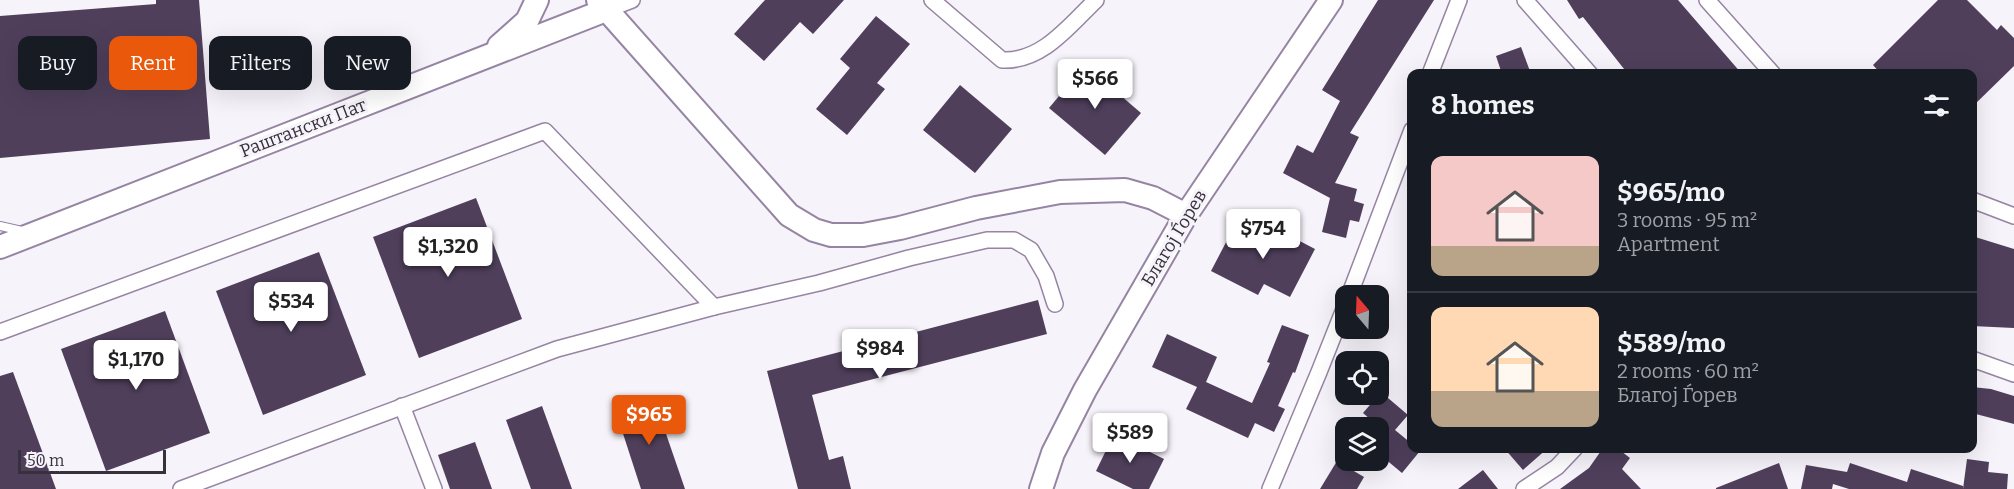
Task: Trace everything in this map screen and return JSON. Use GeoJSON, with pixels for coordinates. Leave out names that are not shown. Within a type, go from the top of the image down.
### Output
{"type":"FeatureCollection","features":[{"type":"Feature","properties":{"kind":"main road"},"geometry":{"type":"LineString","coordinates":[[489,56],[527,21],[537,0]]}},
{"type":"Feature","properties":{"kind":"main road","name":"Благој Ѓорев"},"geometry":{"type":"LineString","coordinates":[[1041,489],[1053,453],[1085,390],[1186,215],[1330,0]]}},
{"type":"Feature","properties":{"kind":"main road"},"geometry":{"type":"LineString","coordinates":[[602,5],[789,215],[814,230],[831,235],[863,235],[976,208],[1060,192],[1125,190],[1153,198],[1186,215]]}},
{"type":"Feature","properties":{"kind":"main road","name":"Раштански Пат"},"geometry":{"type":"LineString","coordinates":[[0,247],[489,56],[602,5]]}},
{"type":"Feature","properties":{"kind":"street"},"geometry":{"type":"LineString","coordinates":[[602,5],[632,0]]}},
{"type":"Feature","properties":{"kind":"street"},"geometry":{"type":"LineString","coordinates":[[932,0],[1002,60],[1025,58],[1048,46],[1096,0]]}},
{"type":"Feature","properties":{"kind":"street"},"geometry":{"type":"LineString","coordinates":[[1432,69],[1459,0]]}},
{"type":"Feature","properties":{"kind":"street"},"geometry":{"type":"LineString","coordinates":[[1525,0],[1586,69]]}},
{"type":"Feature","properties":{"kind":"street"},"geometry":{"type":"LineString","coordinates":[[1707,0],[1769,69]]}},
{"type":"Feature","properties":{"kind":"street"},"geometry":{"type":"LineString","coordinates":[[0,332],[545,131],[714,307]]}},
{"type":"Feature","properties":{"kind":"street"},"geometry":{"type":"LineString","coordinates":[[1353,285],[1407,143]]}},
{"type":"Feature","properties":{"kind":"street"},"geometry":{"type":"LineString","coordinates":[[1977,202],[2014,216]]}},
{"type":"Feature","properties":{"kind":"street"},"geometry":{"type":"LineString","coordinates":[[181,489],[557,349],[714,307],[987,240],[1014,240],[1031,250],[1046,276],[1055,304]]}},
{"type":"Feature","properties":{"kind":"street"},"geometry":{"type":"LineString","coordinates":[[1270,489],[1335,332]]}},
{"type":"Feature","properties":{"kind":"street"},"geometry":{"type":"LineString","coordinates":[[1977,361],[2014,374]]}},
{"type":"Feature","properties":{"kind":"street"},"geometry":{"type":"LineString","coordinates":[[402,406],[434,489]]}},
{"type":"Feature","properties":{"kind":"street"},"geometry":{"type":"LineString","coordinates":[[1524,489],[1557,467],[1570,453]]}},
{"type":"Feature","properties":{"kind":"lane"},"geometry":{"type":"LineString","coordinates":[[0,226],[33,233]]}},
{"type":"Feature","properties":{"kind":"building"},"geometry":{"type":"Polygon","coordinates":[[[156,0],[199,0],[210,139],[0,158],[0,16],[156,4],[156,0]]]}},
{"type":"Feature","properties":{"kind":"building"},"geometry":{"type":"Polygon","coordinates":[[[765,0],[844,0],[813,34],[800,22],[764,61],[734,34],[765,0]]]}},
{"type":"Feature","properties":{"kind":"building"},"geometry":{"type":"Polygon","coordinates":[[[1378,0],[1434,0],[1350,133],[1359,137],[1335,183],[1357,189],[1354,201],[1364,204],[1359,222],[1350,220],[1346,238],[1322,232],[1330,198],[1283,173],[1297,145],[1313,153],[1340,101],[1322,90],[1378,0]]]}},
{"type":"Feature","properties":{"kind":"building"},"geometry":{"type":"Polygon","coordinates":[[[1567,0],[1678,0],[1738,69],[1624,69],[1583,17],[1579,19],[1567,0]]]}},
{"type":"Feature","properties":{"kind":"building"},"geometry":{"type":"Polygon","coordinates":[[[1938,0],[1967,0],[1997,30],[2001,25],[2014,38],[2014,66],[1977,102],[1977,69],[1877,69],[1873,65],[1938,0]]]}},
{"type":"Feature","properties":{"kind":"building"},"geometry":{"type":"Polygon","coordinates":[[[876,16],[910,44],[877,83],[885,89],[847,135],[816,109],[850,68],[840,59],[876,16]]]}},
{"type":"Feature","properties":{"kind":"building"},"geometry":{"type":"Polygon","coordinates":[[[1521,47],[1529,69],[1500,69],[1496,56],[1521,47]]]}},
{"type":"Feature","properties":{"kind":"building"},"geometry":{"type":"Polygon","coordinates":[[[1085,65],[1141,113],[1105,155],[1049,108],[1085,65]]]}},
{"type":"Feature","properties":{"kind":"building"},"geometry":{"type":"Polygon","coordinates":[[[960,85],[1012,129],[975,173],[923,130],[960,85]]]}},
{"type":"Feature","properties":{"kind":"building"},"geometry":{"type":"Polygon","coordinates":[[[476,198],[522,319],[419,358],[373,237],[476,198]]]}},
{"type":"Feature","properties":{"kind":"building"},"geometry":{"type":"Polygon","coordinates":[[[1265,223],[1315,249],[1290,297],[1264,284],[1258,295],[1211,271],[1234,227],[1257,238],[1265,223]]]}},
{"type":"Feature","properties":{"kind":"building"},"geometry":{"type":"Polygon","coordinates":[[[1977,238],[2014,249],[2014,328],[1977,326],[1977,238]]]}},
{"type":"Feature","properties":{"kind":"building"},"geometry":{"type":"Polygon","coordinates":[[[319,252],[366,375],[263,415],[216,291],[319,252]]]}},
{"type":"Feature","properties":{"kind":"building"},"geometry":{"type":"Polygon","coordinates":[[[1038,300],[1047,334],[812,395],[829,460],[843,456],[851,489],[798,489],[767,371],[1038,300]]]}},
{"type":"Feature","properties":{"kind":"building"},"geometry":{"type":"Polygon","coordinates":[[[165,311],[210,433],[106,471],[61,349],[165,311]]]}},
{"type":"Feature","properties":{"kind":"building"},"geometry":{"type":"Polygon","coordinates":[[[1282,325],[1309,335],[1295,373],[1293,372],[1278,406],[1285,409],[1274,432],[1255,423],[1248,438],[1186,409],[1197,387],[1152,367],[1167,334],[1217,357],[1206,382],[1252,403],[1270,363],[1267,362],[1282,325]]]}},
{"type":"Feature","properties":{"kind":"building"},"geometry":{"type":"Polygon","coordinates":[[[13,372],[56,489],[0,489],[0,376],[13,372]]]}},
{"type":"Feature","properties":{"kind":"building"},"geometry":{"type":"Polygon","coordinates":[[[1977,388],[2014,396],[2014,424],[1977,414],[1977,388]]]}},
{"type":"Feature","properties":{"kind":"building"},"geometry":{"type":"Polygon","coordinates":[[[653,396],[685,489],[641,489],[615,409],[653,396]]]}},
{"type":"Feature","properties":{"kind":"building"},"geometry":{"type":"Polygon","coordinates":[[[1389,399],[1407,414],[1395,430],[1407,440],[1407,453],[1418,453],[1402,473],[1389,462],[1389,417],[1368,417],[1363,413],[1370,405],[1389,405],[1389,399]]]}},
{"type":"Feature","properties":{"kind":"building"},"geometry":{"type":"Polygon","coordinates":[[[542,406],[572,489],[531,489],[506,420],[542,406]]]}},
{"type":"Feature","properties":{"kind":"building"},"geometry":{"type":"Polygon","coordinates":[[[1114,434],[1164,459],[1149,489],[1133,489],[1096,471],[1114,434]]]}},
{"type":"Feature","properties":{"kind":"building"},"geometry":{"type":"Polygon","coordinates":[[[475,442],[492,489],[450,489],[438,455],[475,442]]]}},
{"type":"Feature","properties":{"kind":"building"},"geometry":{"type":"Polygon","coordinates":[[[1508,453],[1542,453],[1523,470],[1508,453]]]}},
{"type":"Feature","properties":{"kind":"building"},"geometry":{"type":"Polygon","coordinates":[[[1600,453],[1624,453],[1630,458],[1622,469],[1641,489],[1560,489],[1589,468],[1600,453]]]}},
{"type":"Feature","properties":{"kind":"building"},"geometry":{"type":"Polygon","coordinates":[[[1967,459],[1989,462],[1988,472],[2008,474],[2007,489],[1963,489],[1967,459]]]}},
{"type":"Feature","properties":{"kind":"building"},"geometry":{"type":"Polygon","coordinates":[[[1779,463],[1788,489],[1716,489],[1716,488],[1779,463]]]}},
{"type":"Feature","properties":{"kind":"building"},"geometry":{"type":"Polygon","coordinates":[[[1850,463],[1907,482],[1911,469],[1963,486],[1963,489],[1849,489],[1833,484],[1832,489],[1801,489],[1806,465],[1847,472],[1850,463]]]}},
{"type":"Feature","properties":{"kind":"building"},"geometry":{"type":"Polygon","coordinates":[[[1335,464],[1335,471],[1354,471],[1364,477],[1357,489],[1320,489],[1335,464]]]}},
{"type":"Feature","properties":{"kind":"building"},"geometry":{"type":"Polygon","coordinates":[[[1483,470],[1498,489],[1458,489],[1483,470]]]}}]}
